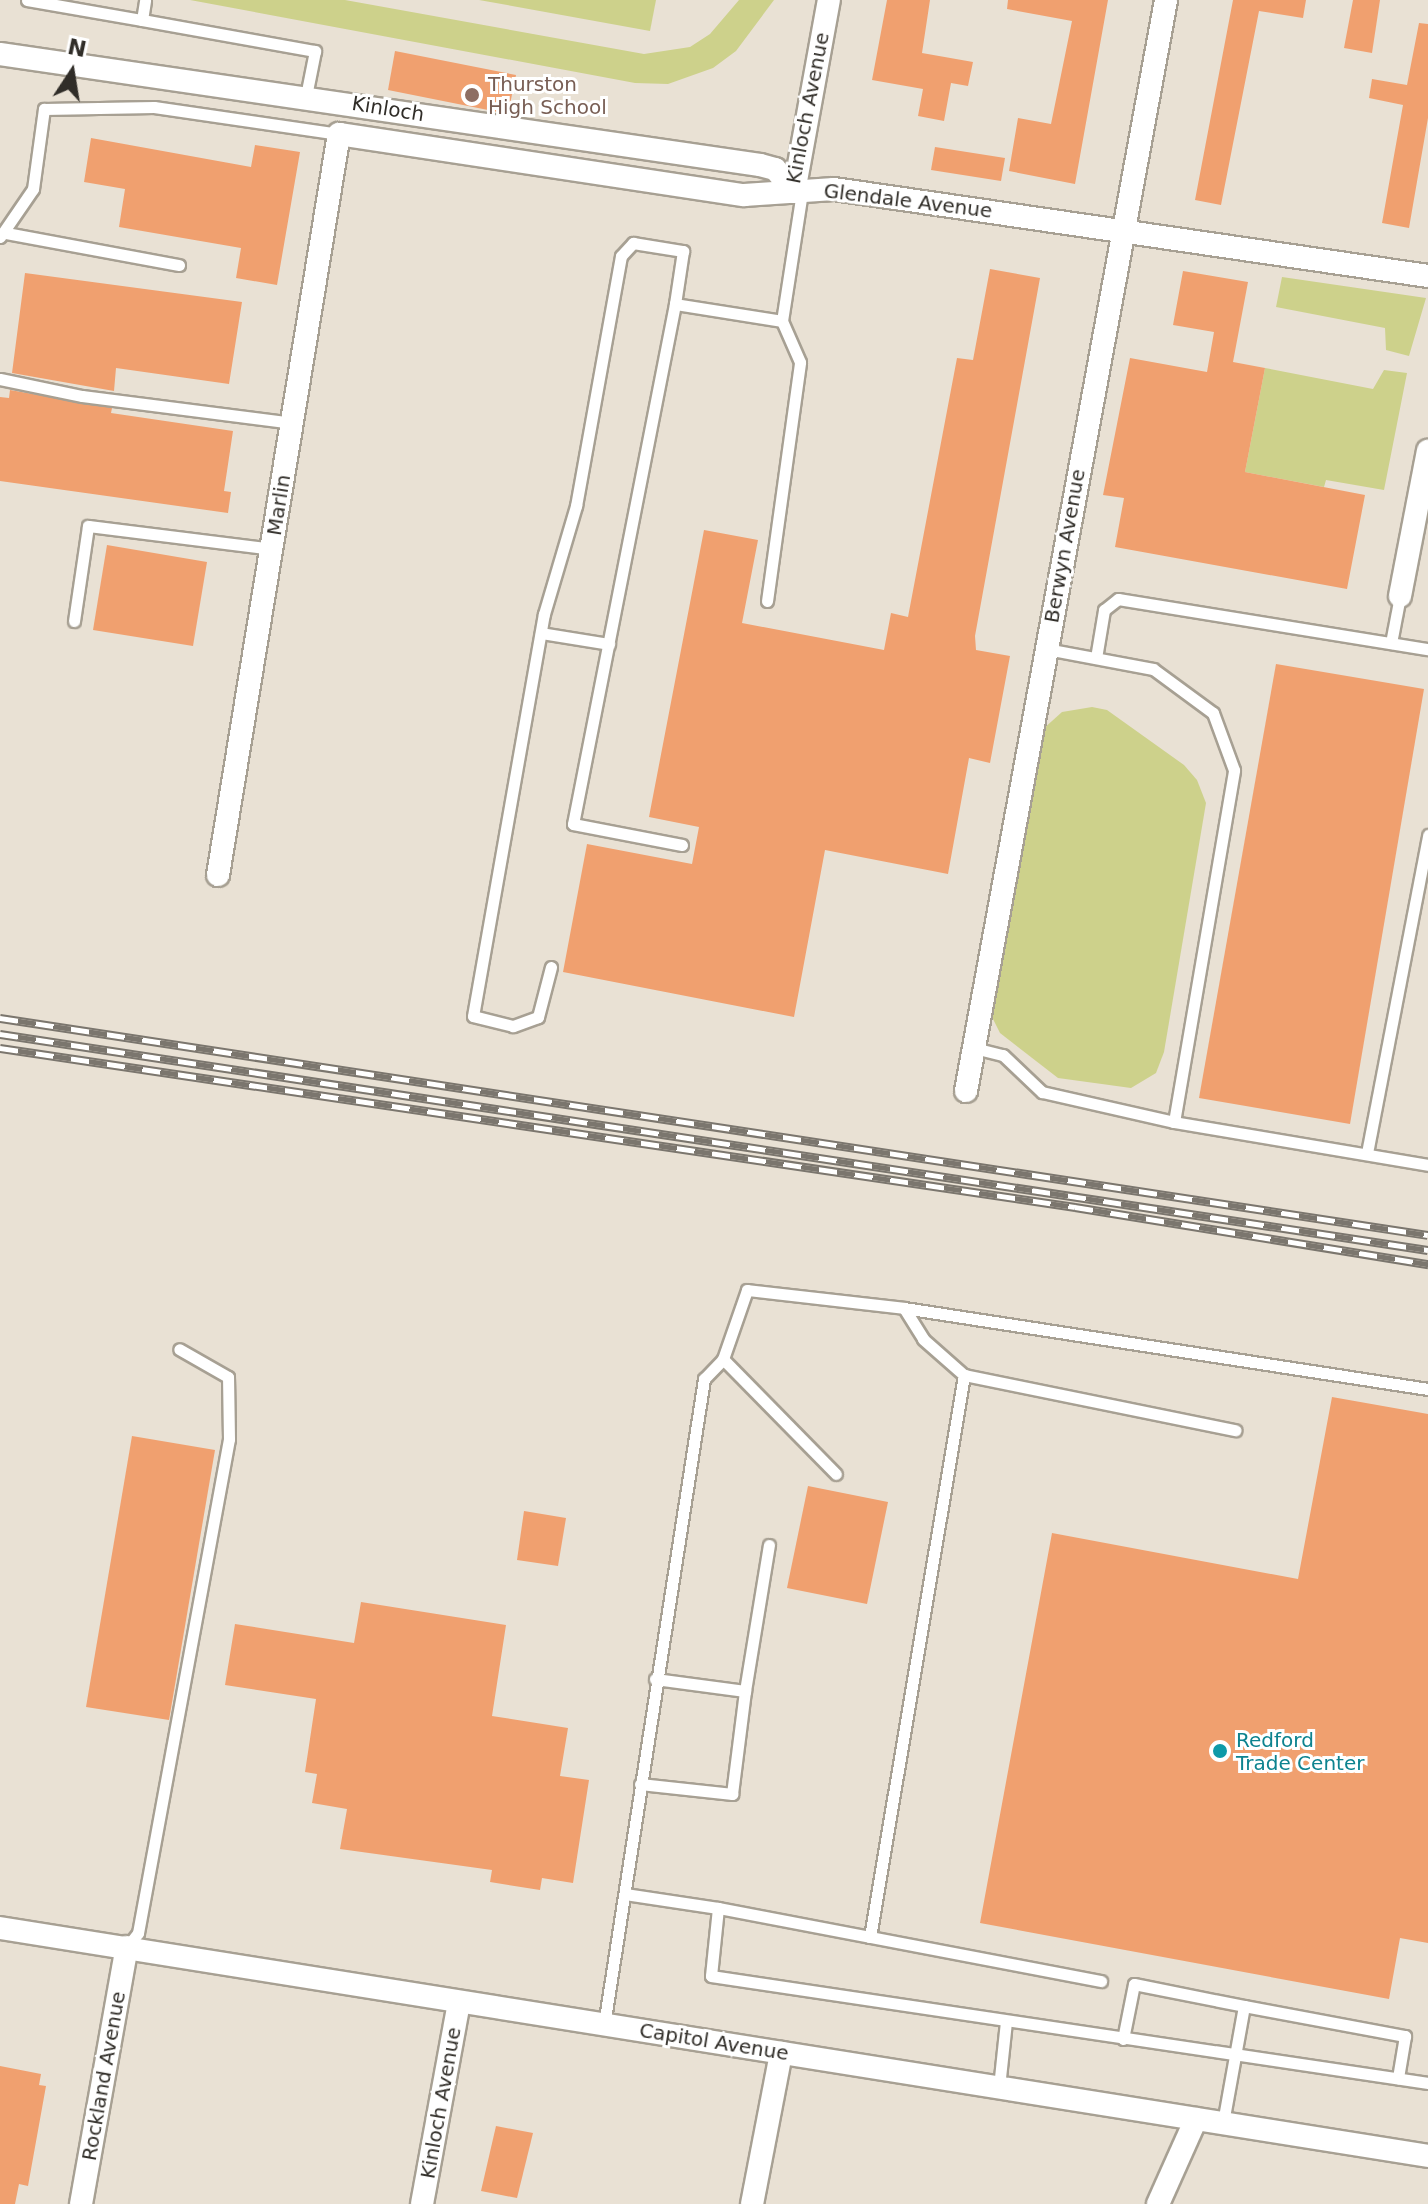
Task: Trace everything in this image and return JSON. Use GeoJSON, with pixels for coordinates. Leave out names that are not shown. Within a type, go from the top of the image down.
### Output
{"type":"FeatureCollection","features":[{"type":"Feature","properties":{"kind":"street","name":"Kinloch Avenue"},"geometry":{"type":"LineString","coordinates":[[798,192],[829,0]]}},
{"type":"Feature","properties":{"kind":"street","name":"Berwyn Avenue"},"geometry":{"type":"LineString","coordinates":[[966,1091],[1166,0]]}},
{"type":"Feature","properties":{"kind":"street","name":"Kinloch"},"geometry":{"type":"LineString","coordinates":[[0,54],[306,96],[775,169]]}},
{"type":"Feature","properties":{"kind":"street","name":"Glendale Avenue"},"geometry":{"type":"LineString","coordinates":[[339,134],[744,195],[834,189],[1428,276]]}},
{"type":"Feature","properties":{"kind":"street","name":"Marlin"},"geometry":{"type":"LineString","coordinates":[[218,875],[339,134]]}},
{"type":"Feature","properties":{"kind":"street","name":"Kinloch Avenue"},"geometry":{"type":"LineString","coordinates":[[775,169],[798,192]]}},
{"type":"Feature","properties":{"kind":"street"},"geometry":{"type":"LineString","coordinates":[[1400,596],[1428,451]]}},
{"type":"Feature","properties":{"kind":"street","name":"Capitol Avenue"},"geometry":{"type":"LineString","coordinates":[[0,1928],[1428,2156]]}},
{"type":"Feature","properties":{"kind":"street","name":"Rockland Avenue"},"geometry":{"type":"LineString","coordinates":[[81,2204],[127,1947]]}},
{"type":"Feature","properties":{"kind":"street","name":"Kinloch Avenue"},"geometry":{"type":"LineString","coordinates":[[422,2204],[459,2002]]}},
{"type":"Feature","properties":{"kind":"street"},"geometry":{"type":"LineString","coordinates":[[752,2204],[781,2053]]}},
{"type":"Feature","properties":{"kind":"street"},"geometry":{"type":"LineString","coordinates":[[1158,2204],[1196,2119]]}},
{"type":"Feature","properties":{"kind":"lane"},"geometry":{"type":"LineString","coordinates":[[27,0],[315,51],[306,96]]}},
{"type":"Feature","properties":{"kind":"lane"},"geometry":{"type":"LineString","coordinates":[[142,20],[145,0]]}},
{"type":"Feature","properties":{"kind":"lane"},"geometry":{"type":"LineString","coordinates":[[179,265],[3,235],[33,189],[44,109],[154,107],[339,134]]}},
{"type":"Feature","properties":{"kind":"lane"},"geometry":{"type":"LineString","coordinates":[[767,601],[800,362],[782,321],[798,192]]}},
{"type":"Feature","properties":{"kind":"lane"},"geometry":{"type":"LineString","coordinates":[[551,967],[538,1017],[513,1026],[473,1016],[541,633],[576,506],[621,256],[633,243],[683,251],[573,824],[682,845]]}},
{"type":"Feature","properties":{"kind":"lane"},"geometry":{"type":"LineString","coordinates":[[675,304],[782,321]]}},
{"type":"Feature","properties":{"kind":"lane"},"geometry":{"type":"LineString","coordinates":[[0,379],[82,396],[293,423]]}},
{"type":"Feature","properties":{"kind":"lane"},"geometry":{"type":"LineString","coordinates":[[74,621],[88,526],[272,549]]}},
{"type":"Feature","properties":{"kind":"lane"},"geometry":{"type":"LineString","coordinates":[[1391,643],[1400,596]]}},
{"type":"Feature","properties":{"kind":"lane"},"geometry":{"type":"LineString","coordinates":[[1096,658],[1104,610],[1118,599],[1428,649]]}},
{"type":"Feature","properties":{"kind":"lane"},"geometry":{"type":"LineString","coordinates":[[541,633],[609,644]]}},
{"type":"Feature","properties":{"kind":"lane"},"geometry":{"type":"LineString","coordinates":[[1046,649],[1153,669],[1213,713],[1234,770],[1174,1122]]}},
{"type":"Feature","properties":{"kind":"lane"},"geometry":{"type":"LineString","coordinates":[[1367,1153],[1428,835]]}},
{"type":"Feature","properties":{"kind":"lane"},"geometry":{"type":"LineString","coordinates":[[974,1048],[1003,1055],[1042,1092],[1174,1122],[1428,1165]]}},
{"type":"Feature","properties":{"kind":"lane"},"geometry":{"type":"LineString","coordinates":[[604,2025],[655,1679],[704,1379],[723,1359],[747,1290],[904,1308],[1428,1389]]}},
{"type":"Feature","properties":{"kind":"lane"},"geometry":{"type":"LineString","coordinates":[[904,1308],[923,1339],[964,1375],[1235,1430]]}},
{"type":"Feature","properties":{"kind":"lane"},"geometry":{"type":"LineString","coordinates":[[127,1947],[138,1933],[229,1439],[228,1377],[179,1349]]}},
{"type":"Feature","properties":{"kind":"lane"},"geometry":{"type":"LineString","coordinates":[[723,1359],[836,1474]]}},
{"type":"Feature","properties":{"kind":"lane"},"geometry":{"type":"LineString","coordinates":[[870,1937],[964,1375]]}},
{"type":"Feature","properties":{"kind":"lane"},"geometry":{"type":"LineString","coordinates":[[640,1784],[732,1794],[769,1545]]}},
{"type":"Feature","properties":{"kind":"lane"},"geometry":{"type":"LineString","coordinates":[[655,1679],[745,1691]]}},
{"type":"Feature","properties":{"kind":"lane"},"geometry":{"type":"LineString","coordinates":[[625,1894],[718,1908],[1101,1981]]}},
{"type":"Feature","properties":{"kind":"lane"},"geometry":{"type":"LineString","coordinates":[[718,1908],[711,1976],[1428,2083]]}},
{"type":"Feature","properties":{"kind":"lane"},"geometry":{"type":"LineString","coordinates":[[1123,2039],[1134,1984],[1405,2036],[1398,2078]]}},
{"type":"Feature","properties":{"kind":"lane"},"geometry":{"type":"LineString","coordinates":[[1223,2123],[1244,2006]]}},
{"type":"Feature","properties":{"kind":"lane"},"geometry":{"type":"LineString","coordinates":[[999,2087],[1006,2022]]}},
{"type":"Feature","properties":{"kind":"green space"},"geometry":{"type":"Polygon","coordinates":[[[190,0],[345,0],[644,54],[690,47],[710,34],[739,0],[774,0],[736,51],[713,68],[668,84],[635,83],[190,0]]]}},
{"type":"Feature","properties":{"kind":"green space"},"geometry":{"type":"Polygon","coordinates":[[[479,0],[656,0],[650,31],[479,0]]]}},
{"type":"Feature","properties":{"kind":"green space"},"geometry":{"type":"Polygon","coordinates":[[[1282,277],[1426,298],[1409,356],[1386,350],[1385,328],[1276,307],[1282,277]]]}},
{"type":"Feature","properties":{"kind":"green space"},"geometry":{"type":"Polygon","coordinates":[[[1265,368],[1373,389],[1384,370],[1407,373],[1384,490],[1326,480],[1324,487],[1245,472],[1265,368]]]}},
{"type":"Feature","properties":{"kind":"green space"},"geometry":{"type":"Polygon","coordinates":[[[1092,707],[1107,710],[1184,765],[1197,780],[1206,803],[1164,1052],[1156,1073],[1131,1088],[1058,1078],[1000,1033],[990,1013],[1042,730],[1062,712],[1092,707]]]}},
{"type":"Feature","properties":{"kind":"building"},"geometry":{"type":"Polygon","coordinates":[[[887,0],[930,0],[922,53],[973,62],[968,86],[951,83],[944,121],[918,116],[923,89],[872,80],[887,0]]]}},
{"type":"Feature","properties":{"kind":"building"},"geometry":{"type":"Polygon","coordinates":[[[1008,0],[1108,0],[1075,184],[1009,171],[1018,118],[1051,124],[1072,21],[1007,9],[1008,0]]]}},
{"type":"Feature","properties":{"kind":"building"},"geometry":{"type":"Polygon","coordinates":[[[1233,0],[1306,0],[1303,18],[1259,11],[1221,205],[1195,200],[1233,0]]]}},
{"type":"Feature","properties":{"kind":"building"},"geometry":{"type":"Polygon","coordinates":[[[1353,0],[1380,0],[1372,53],[1344,48],[1353,0]]]}},
{"type":"Feature","properties":{"kind":"building"},"geometry":{"type":"Polygon","coordinates":[[[1419,23],[1428,24],[1428,118],[1409,228],[1382,223],[1403,105],[1369,98],[1372,79],[1407,85],[1419,23]]]}},
{"type":"Feature","properties":{"kind":"building"},"geometry":{"type":"Polygon","coordinates":[[[395,51],[516,75],[508,114],[388,90],[395,51]]]}},
{"type":"Feature","properties":{"kind":"building"},"geometry":{"type":"Polygon","coordinates":[[[91,138],[251,167],[255,145],[300,152],[277,285],[236,278],[241,248],[119,227],[125,189],[84,182],[91,138]]]}},
{"type":"Feature","properties":{"kind":"building"},"geometry":{"type":"Polygon","coordinates":[[[935,147],[1005,158],[1001,181],[931,170],[935,147]]]}},
{"type":"Feature","properties":{"kind":"building"},"geometry":{"type":"Polygon","coordinates":[[[990,269],[1040,278],[975,636],[976,650],[1010,656],[990,763],[969,758],[948,874],[825,850],[794,1017],[563,972],[587,844],[692,864],[699,827],[649,817],[704,530],[758,540],[742,623],[884,650],[891,613],[908,617],[957,358],[973,360],[990,269]]]}},
{"type":"Feature","properties":{"kind":"building"},"geometry":{"type":"Polygon","coordinates":[[[1183,271],[1248,282],[1233,362],[1265,368],[1245,472],[1365,495],[1347,589],[1115,547],[1124,498],[1103,495],[1130,358],[1207,372],[1214,332],[1173,325],[1183,271]]]}},
{"type":"Feature","properties":{"kind":"building"},"geometry":{"type":"Polygon","coordinates":[[[25,273],[242,302],[229,384],[116,368],[114,391],[12,373],[25,273]]]}},
{"type":"Feature","properties":{"kind":"building"},"geometry":{"type":"Polygon","coordinates":[[[10,390],[112,408],[111,413],[233,431],[224,491],[231,492],[228,513],[0,481],[0,397],[9,398],[10,390]]]}},
{"type":"Feature","properties":{"kind":"building"},"geometry":{"type":"Polygon","coordinates":[[[107,545],[207,562],[193,646],[93,630],[107,545]]]}},
{"type":"Feature","properties":{"kind":"building"},"geometry":{"type":"Polygon","coordinates":[[[1276,664],[1424,689],[1350,1124],[1199,1098],[1276,664]]]}},
{"type":"Feature","properties":{"kind":"building","name":"Redford Trade Center"},"geometry":{"type":"Polygon","coordinates":[[[1332,1397],[1428,1414],[1428,1943],[1400,1938],[1389,1999],[980,1923],[1052,1533],[1298,1579],[1332,1397]]]}},
{"type":"Feature","properties":{"kind":"building"},"geometry":{"type":"Polygon","coordinates":[[[132,1436],[215,1450],[169,1720],[86,1707],[132,1436]]]}},
{"type":"Feature","properties":{"kind":"building"},"geometry":{"type":"Polygon","coordinates":[[[808,1486],[888,1502],[867,1604],[787,1588],[808,1486]]]}},
{"type":"Feature","properties":{"kind":"building"},"geometry":{"type":"Polygon","coordinates":[[[524,1511],[566,1518],[558,1566],[517,1560],[524,1511]]]}},
{"type":"Feature","properties":{"kind":"building"},"geometry":{"type":"Polygon","coordinates":[[[361,1602],[506,1625],[492,1716],[568,1728],[560,1776],[589,1780],[573,1883],[542,1878],[540,1890],[490,1882],[492,1870],[340,1849],[347,1809],[312,1803],[317,1774],[305,1772],[316,1699],[225,1685],[235,1624],[354,1643],[361,1602]]]}},
{"type":"Feature","properties":{"kind":"building"},"geometry":{"type":"Polygon","coordinates":[[[0,2066],[41,2074],[39,2085],[46,2086],[28,2186],[19,2184],[15,2204],[0,2204],[0,2066]]]}},
{"type":"Feature","properties":{"kind":"building"},"geometry":{"type":"Polygon","coordinates":[[[496,2126],[533,2133],[517,2198],[481,2191],[496,2126]]]}},
{"type":"Feature","properties":{"kind":"railway"},"geometry":{"type":"LineString","coordinates":[[0,1018],[1428,1235]]}},
{"type":"Feature","properties":{"kind":"railway"},"geometry":{"type":"LineString","coordinates":[[0,1034],[1428,1250]]}},
{"type":"Feature","properties":{"kind":"railway"},"geometry":{"type":"LineString","coordinates":[[0,1048],[1075,1207],[1428,1264]]}},
{"type":"Feature","properties":{"kind":"place","name":"Thurston High School"},"geometry":{"type":"Point","coordinates":[472,95]}},
{"type":"Feature","properties":{"kind":"place","name":"Redford Trade Center"},"geometry":{"type":"Point","coordinates":[1220,1751]}}]}
